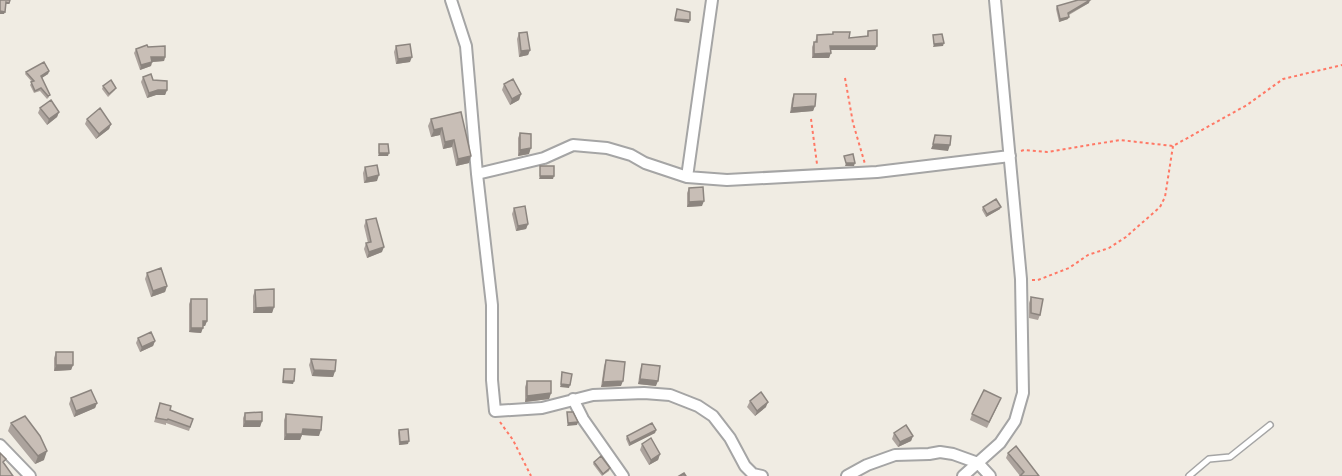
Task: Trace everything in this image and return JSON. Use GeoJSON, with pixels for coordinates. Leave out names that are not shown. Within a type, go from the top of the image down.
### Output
{"type":"FeatureCollection","features":[{"type":"Feature","properties":{"kind":"street"},"geometry":{"type":"LineString","coordinates":[[451,0],[466,46],[477,174],[492,305],[492,380],[495,411],[542,408],[593,395],[662,394],[698,406],[712,416],[726,431],[745,466],[753,474],[762,476]]}},
{"type":"Feature","properties":{"kind":"street"},"geometry":{"type":"LineString","coordinates":[[687,177],[712,0]]}},
{"type":"Feature","properties":{"kind":"street"},"geometry":{"type":"LineString","coordinates":[[963,476],[1000,443],[1015,421],[1023,393],[1021,279],[995,0]]}},
{"type":"Feature","properties":{"kind":"street"},"geometry":{"type":"LineString","coordinates":[[477,174],[544,158],[573,145],[607,148],[687,177],[727,180],[867,172],[1010,156]]}},
{"type":"Feature","properties":{"kind":"street"},"geometry":{"type":"LineString","coordinates":[[573,399],[583,419],[623,476]]}},
{"type":"Feature","properties":{"kind":"street"},"geometry":{"type":"LineString","coordinates":[[0,445],[30,476]]}},
{"type":"Feature","properties":{"kind":"street"},"geometry":{"type":"LineString","coordinates":[[847,476],[867,465],[908,453],[947,453],[978,464],[990,476]]}},
{"type":"Feature","properties":{"kind":"lane"},"geometry":{"type":"LineString","coordinates":[[1189,476],[1209,459],[1230,457],[1270,425]]}},
{"type":"Feature","properties":{"kind":"path"},"geometry":{"type":"LineString","coordinates":[[1010,156],[1024,150],[1047,152],[1120,140],[1173,146],[1246,105],[1283,80],[1342,65]]}},
{"type":"Feature","properties":{"kind":"path"},"geometry":{"type":"LineString","coordinates":[[845,78],[867,172]]}},
{"type":"Feature","properties":{"kind":"path"},"geometry":{"type":"LineString","coordinates":[[811,119],[819,175]]}},
{"type":"Feature","properties":{"kind":"path"},"geometry":{"type":"LineString","coordinates":[[1021,279],[1038,280],[1069,268],[1088,255],[1109,248],[1150,217],[1160,207],[1165,197],[1173,146]]}},
{"type":"Feature","properties":{"kind":"path"},"geometry":{"type":"LineString","coordinates":[[495,411],[531,476]]}},
{"type":"Feature","properties":{"kind":"building"},"geometry":{"type":"Polygon","coordinates":[[[0,0],[10,0],[9,3],[6,2],[5,12],[0,11],[0,0]]]}},
{"type":"Feature","properties":{"kind":"building"},"geometry":{"type":"Polygon","coordinates":[[[1078,0],[1090,0],[1068,13],[1069,17],[1060,19],[1057,6],[1078,0]]]}},
{"type":"Feature","properties":{"kind":"building"},"geometry":{"type":"Polygon","coordinates":[[[677,9],[690,12],[690,20],[675,19],[677,9]]]}},
{"type":"Feature","properties":{"kind":"building"},"geometry":{"type":"Polygon","coordinates":[[[877,30],[877,46],[830,46],[831,53],[814,54],[814,42],[817,42],[817,35],[850,32],[849,38],[868,36],[868,31],[877,30]]]}},
{"type":"Feature","properties":{"kind":"building"},"geometry":{"type":"Polygon","coordinates":[[[527,32],[530,50],[521,51],[519,33],[527,32]]]}},
{"type":"Feature","properties":{"kind":"building"},"geometry":{"type":"Polygon","coordinates":[[[942,34],[944,43],[934,44],[933,35],[942,34]]]}},
{"type":"Feature","properties":{"kind":"building"},"geometry":{"type":"Polygon","coordinates":[[[410,44],[412,57],[398,59],[396,46],[410,44]]]}},
{"type":"Feature","properties":{"kind":"building"},"geometry":{"type":"Polygon","coordinates":[[[147,45],[148,47],[165,46],[165,57],[151,57],[152,62],[141,65],[136,49],[147,45]]]}},
{"type":"Feature","properties":{"kind":"building"},"geometry":{"type":"Polygon","coordinates":[[[44,62],[49,71],[41,76],[50,95],[48,96],[41,88],[35,91],[31,82],[34,81],[26,72],[44,62]]]}},
{"type":"Feature","properties":{"kind":"building"},"geometry":{"type":"Polygon","coordinates":[[[151,74],[153,80],[167,81],[167,90],[149,93],[143,77],[151,74]]]}},
{"type":"Feature","properties":{"kind":"building"},"geometry":{"type":"Polygon","coordinates":[[[513,79],[521,94],[512,99],[504,84],[513,79]]]}},
{"type":"Feature","properties":{"kind":"building"},"geometry":{"type":"Polygon","coordinates":[[[111,80],[116,88],[109,94],[103,86],[111,80]]]}},
{"type":"Feature","properties":{"kind":"building"},"geometry":{"type":"Polygon","coordinates":[[[794,94],[816,94],[815,106],[792,108],[794,94]]]}},
{"type":"Feature","properties":{"kind":"building"},"geometry":{"type":"Polygon","coordinates":[[[51,100],[59,112],[49,119],[40,108],[51,100]]]}},
{"type":"Feature","properties":{"kind":"building"},"geometry":{"type":"Polygon","coordinates":[[[100,108],[111,124],[99,134],[87,119],[100,108]]]}},
{"type":"Feature","properties":{"kind":"building"},"geometry":{"type":"Polygon","coordinates":[[[461,112],[471,156],[458,159],[454,140],[445,142],[442,128],[434,130],[431,119],[461,112]]]}},
{"type":"Feature","properties":{"kind":"building"},"geometry":{"type":"Polygon","coordinates":[[[520,133],[531,134],[531,148],[520,150],[520,133]]]}},
{"type":"Feature","properties":{"kind":"building"},"geometry":{"type":"Polygon","coordinates":[[[935,135],[951,136],[950,145],[933,144],[935,135]]]}},
{"type":"Feature","properties":{"kind":"building"},"geometry":{"type":"Polygon","coordinates":[[[379,144],[388,144],[389,153],[379,153],[379,144]]]}},
{"type":"Feature","properties":{"kind":"building"},"geometry":{"type":"Polygon","coordinates":[[[853,154],[855,163],[846,163],[844,156],[853,154]]]}},
{"type":"Feature","properties":{"kind":"building"},"geometry":{"type":"Polygon","coordinates":[[[377,165],[379,175],[367,178],[365,167],[377,165]]]}},
{"type":"Feature","properties":{"kind":"building"},"geometry":{"type":"Polygon","coordinates":[[[540,166],[554,166],[554,176],[540,176],[540,166]]]}},
{"type":"Feature","properties":{"kind":"building"},"geometry":{"type":"Polygon","coordinates":[[[703,187],[704,201],[689,202],[689,188],[703,187]]]}},
{"type":"Feature","properties":{"kind":"building"},"geometry":{"type":"Polygon","coordinates":[[[996,199],[1001,207],[987,214],[983,207],[996,199]]]}},
{"type":"Feature","properties":{"kind":"building"},"geometry":{"type":"Polygon","coordinates":[[[525,206],[528,224],[518,226],[514,208],[525,206]]]}},
{"type":"Feature","properties":{"kind":"building"},"geometry":{"type":"Polygon","coordinates":[[[376,218],[384,247],[369,252],[366,243],[371,242],[366,220],[376,218]]]}},
{"type":"Feature","properties":{"kind":"building"},"geometry":{"type":"Polygon","coordinates":[[[161,268],[167,286],[153,291],[147,273],[161,268]]]}},
{"type":"Feature","properties":{"kind":"building"},"geometry":{"type":"Polygon","coordinates":[[[274,289],[274,307],[256,308],[255,290],[274,289]]]}},
{"type":"Feature","properties":{"kind":"building"},"geometry":{"type":"Polygon","coordinates":[[[1031,297],[1043,299],[1040,315],[1031,313],[1031,297]]]}},
{"type":"Feature","properties":{"kind":"building"},"geometry":{"type":"Polygon","coordinates":[[[191,299],[207,299],[207,321],[203,321],[203,328],[191,328],[191,299]]]}},
{"type":"Feature","properties":{"kind":"building"},"geometry":{"type":"Polygon","coordinates":[[[151,332],[155,341],[142,347],[138,338],[151,332]]]}},
{"type":"Feature","properties":{"kind":"building"},"geometry":{"type":"Polygon","coordinates":[[[56,352],[73,352],[73,365],[56,365],[56,352]]]}},
{"type":"Feature","properties":{"kind":"building"},"geometry":{"type":"Polygon","coordinates":[[[311,359],[336,360],[335,371],[314,370],[311,359]]]}},
{"type":"Feature","properties":{"kind":"building"},"geometry":{"type":"Polygon","coordinates":[[[606,360],[625,362],[623,381],[603,382],[606,360]]]}},
{"type":"Feature","properties":{"kind":"building"},"geometry":{"type":"Polygon","coordinates":[[[642,364],[660,366],[658,381],[640,379],[642,364]]]}},
{"type":"Feature","properties":{"kind":"building"},"geometry":{"type":"Polygon","coordinates":[[[284,369],[295,369],[294,381],[283,381],[284,369]]]}},
{"type":"Feature","properties":{"kind":"building"},"geometry":{"type":"Polygon","coordinates":[[[562,372],[572,374],[570,385],[561,384],[562,372]]]}},
{"type":"Feature","properties":{"kind":"building"},"geometry":{"type":"Polygon","coordinates":[[[527,381],[551,381],[551,393],[527,396],[527,381]]]}},
{"type":"Feature","properties":{"kind":"building"},"geometry":{"type":"Polygon","coordinates":[[[91,390],[97,403],[76,411],[71,398],[91,390]]]}},
{"type":"Feature","properties":{"kind":"building"},"geometry":{"type":"Polygon","coordinates":[[[984,390],[1001,398],[989,422],[972,414],[984,390]]]}},
{"type":"Feature","properties":{"kind":"building"},"geometry":{"type":"Polygon","coordinates":[[[761,392],[768,402],[757,411],[750,401],[761,392]]]}},
{"type":"Feature","properties":{"kind":"building"},"geometry":{"type":"Polygon","coordinates":[[[160,403],[171,406],[170,410],[193,419],[190,427],[168,419],[156,418],[160,403]]]}},
{"type":"Feature","properties":{"kind":"building"},"geometry":{"type":"Polygon","coordinates":[[[262,412],[262,421],[245,421],[245,413],[262,412]]]}},
{"type":"Feature","properties":{"kind":"building"},"geometry":{"type":"Polygon","coordinates":[[[567,412],[573,412],[578,422],[568,423],[567,412]]]}},
{"type":"Feature","properties":{"kind":"building"},"geometry":{"type":"Polygon","coordinates":[[[286,414],[322,417],[321,430],[303,429],[302,434],[286,434],[286,414]]]}},
{"type":"Feature","properties":{"kind":"building"},"geometry":{"type":"Polygon","coordinates":[[[25,416],[40,436],[47,451],[38,456],[11,423],[25,416]]]}},
{"type":"Feature","properties":{"kind":"building"},"geometry":{"type":"Polygon","coordinates":[[[652,423],[656,430],[630,443],[627,436],[652,423]]]}},
{"type":"Feature","properties":{"kind":"building"},"geometry":{"type":"Polygon","coordinates":[[[906,425],[913,436],[900,442],[894,433],[906,425]]]}},
{"type":"Feature","properties":{"kind":"building"},"geometry":{"type":"Polygon","coordinates":[[[408,429],[409,441],[400,442],[399,430],[408,429]]]}},
{"type":"Feature","properties":{"kind":"building"},"geometry":{"type":"Polygon","coordinates":[[[651,438],[660,454],[651,460],[642,444],[651,438]]]}},
{"type":"Feature","properties":{"kind":"building"},"geometry":{"type":"Polygon","coordinates":[[[1016,446],[1039,476],[1020,476],[1024,472],[1008,453],[1016,446]]]}},
{"type":"Feature","properties":{"kind":"building"},"geometry":{"type":"Polygon","coordinates":[[[0,453],[6,459],[3,462],[13,476],[0,476],[0,453]]]}},
{"type":"Feature","properties":{"kind":"building"},"geometry":{"type":"Polygon","coordinates":[[[601,456],[610,468],[603,474],[594,462],[601,456]]]}}]}
